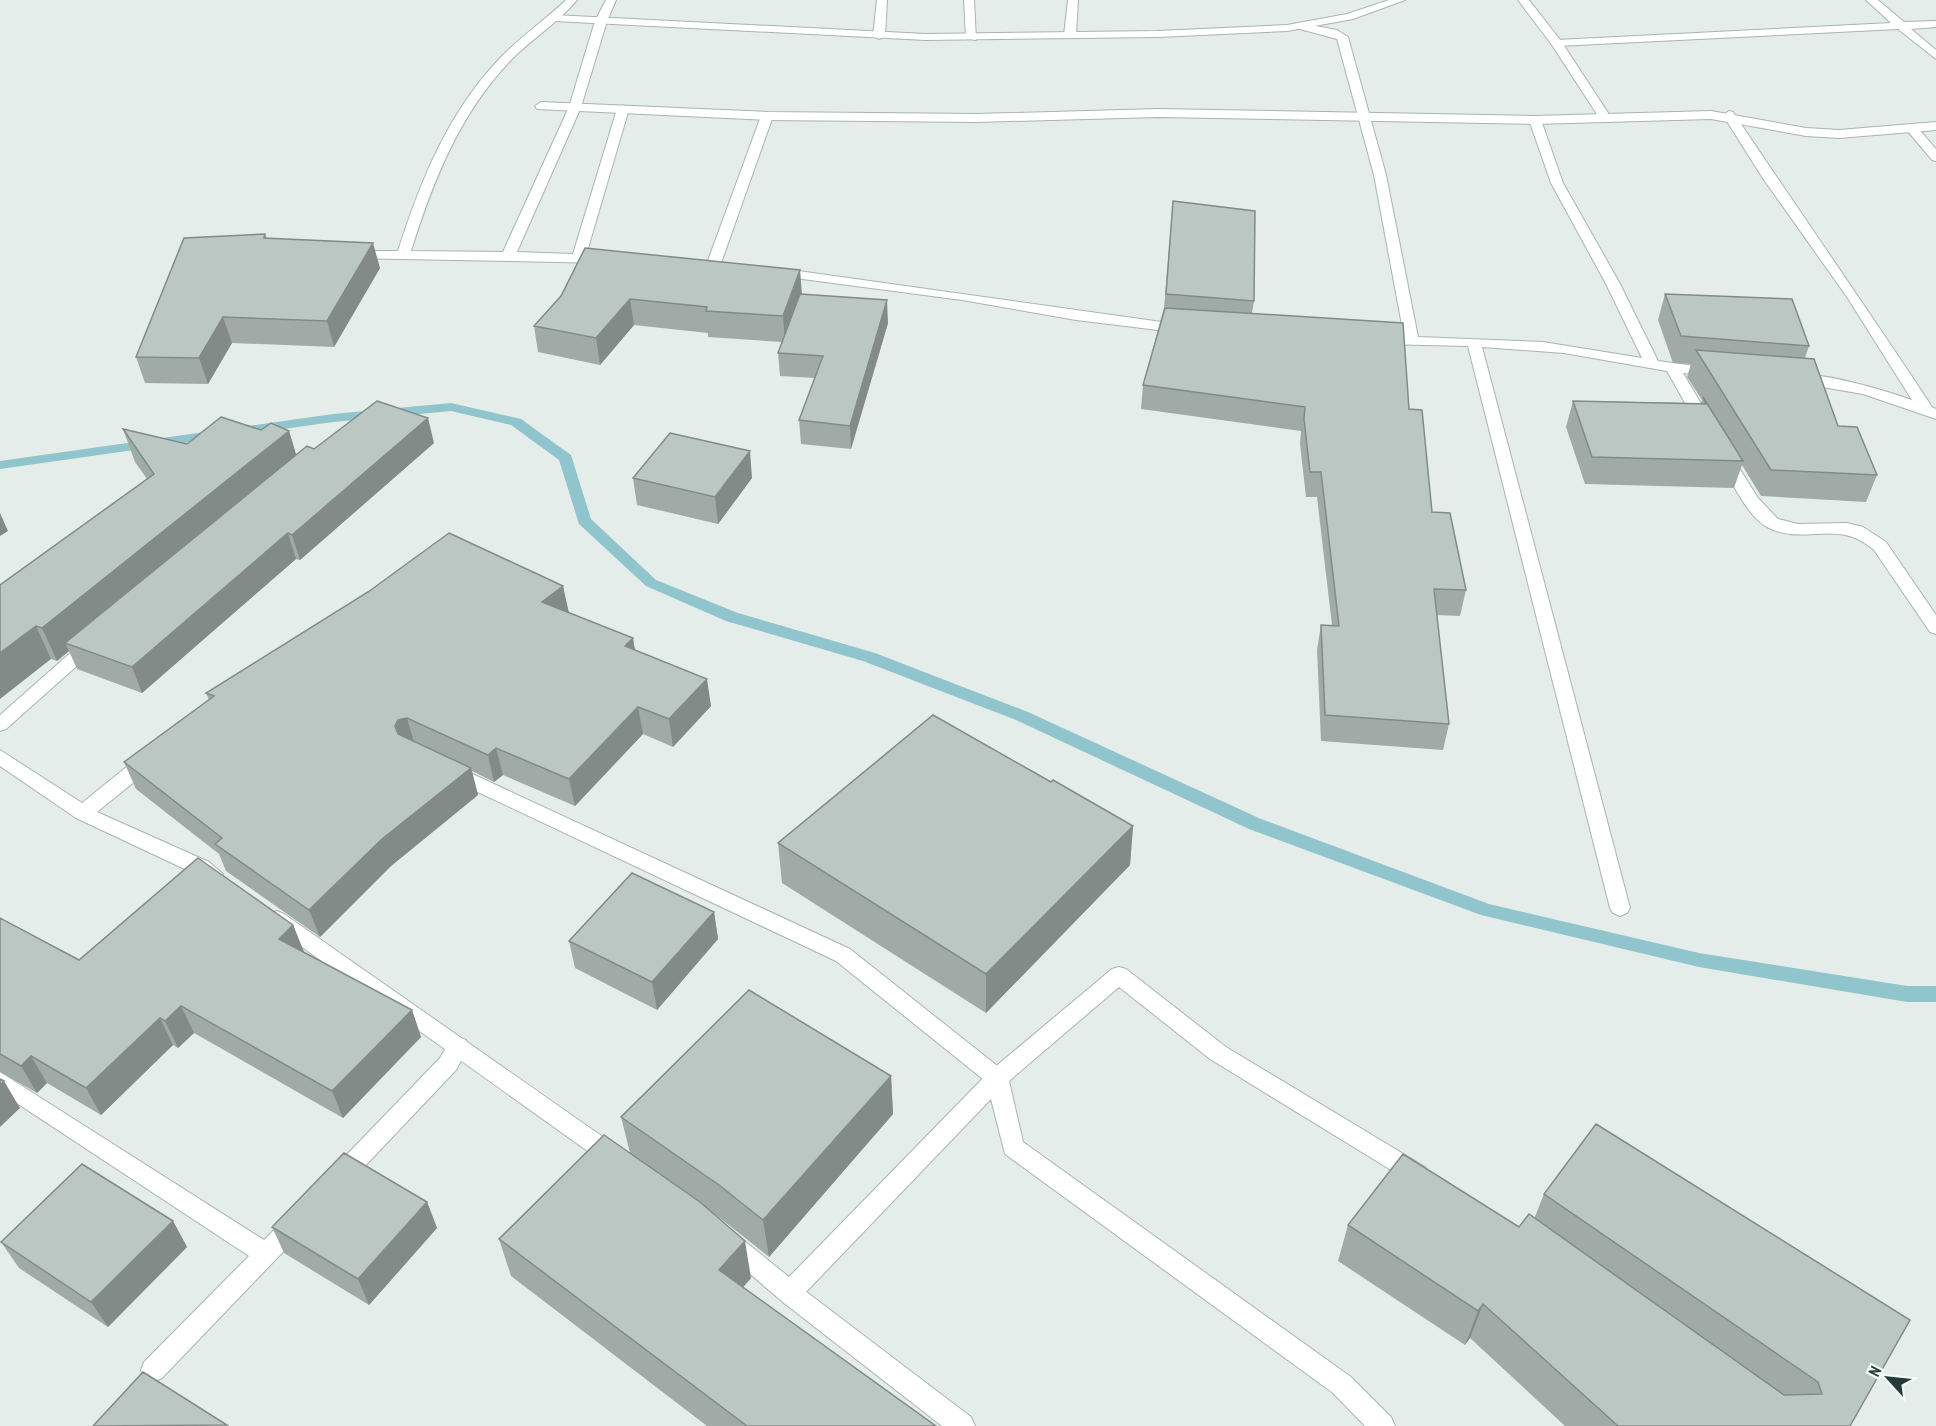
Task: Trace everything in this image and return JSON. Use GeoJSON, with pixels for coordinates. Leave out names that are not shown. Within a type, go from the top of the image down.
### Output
{"type":"FeatureCollection","features":[{"type":"Feature","properties":{"kind":"street"},"geometry":{"type":"LineString","coordinates":[[403,256],[435,161],[463,111],[501,64],[572,0]]}},
{"type":"Feature","properties":{"kind":"street"},"geometry":{"type":"LineString","coordinates":[[508,256],[575,107],[601,21],[611,0]]}},
{"type":"Feature","properties":{"kind":"street"},"geometry":{"type":"LineString","coordinates":[[879,36],[882,0]]}},
{"type":"Feature","properties":{"kind":"street"},"geometry":{"type":"LineString","coordinates":[[969,0],[972,38]]}},
{"type":"Feature","properties":{"kind":"street"},"geometry":{"type":"LineString","coordinates":[[1070,35],[1073,0]]}},
{"type":"Feature","properties":{"kind":"street"},"geometry":{"type":"LineString","coordinates":[[554,18],[879,36],[972,38],[1158,34],[1299,26],[1349,17],[1400,0]]}},
{"type":"Feature","properties":{"kind":"street"},"geometry":{"type":"LineString","coordinates":[[1523,0],[1557,43],[1606,119]]}},
{"type":"Feature","properties":{"kind":"street"},"geometry":{"type":"LineString","coordinates":[[1870,0],[1903,25],[1936,56]]}},
{"type":"Feature","properties":{"kind":"street"},"geometry":{"type":"LineString","coordinates":[[1557,43],[1936,24]]}},
{"type":"Feature","properties":{"kind":"street"},"geometry":{"type":"LineString","coordinates":[[1299,26],[1333,32],[1342,37],[1355,75],[1363,116],[1380,175],[1412,341]]}},
{"type":"Feature","properties":{"kind":"street"},"geometry":{"type":"LineString","coordinates":[[541,106],[767,116],[977,117],[1158,113],[1535,120],[1729,115],[1810,132],[1858,134],[1936,126]]}},
{"type":"Feature","properties":{"kind":"street"},"geometry":{"type":"LineString","coordinates":[[578,259],[623,110]]}},
{"type":"Feature","properties":{"kind":"street"},"geometry":{"type":"LineString","coordinates":[[1729,115],[1768,177],[1931,412]]}},
{"type":"Feature","properties":{"kind":"street"},"geometry":{"type":"LineString","coordinates":[[732,267],[708,266],[767,116]]}},
{"type":"Feature","properties":{"kind":"street"},"geometry":{"type":"LineString","coordinates":[[1535,120],[1557,183],[1612,282],[1652,364]]}},
{"type":"Feature","properties":{"kind":"street"},"geometry":{"type":"LineString","coordinates":[[1912,129],[1936,157]]}},
{"type":"Feature","properties":{"kind":"street"},"geometry":{"type":"LineString","coordinates":[[333,254],[508,256],[623,261]]}},
{"type":"Feature","properties":{"kind":"street"},"geometry":{"type":"LineString","coordinates":[[761,270],[962,296],[1076,316],[1200,330]]}},
{"type":"Feature","properties":{"kind":"street"},"geometry":{"type":"LineString","coordinates":[[1368,339],[1543,346],[1673,369],[1728,373]]}},
{"type":"Feature","properties":{"kind":"street"},"geometry":{"type":"LineString","coordinates":[[1474,343],[1620,908]]}},
{"type":"Feature","properties":{"kind":"street"},"geometry":{"type":"LineString","coordinates":[[1673,369],[1743,485],[1772,524],[1799,531],[1849,527],[1869,534],[1880,546],[1936,628]]}},
{"type":"Feature","properties":{"kind":"street"},"geometry":{"type":"LineString","coordinates":[[1784,378],[1817,380],[1884,395],[1931,412]]}},
{"type":"Feature","properties":{"kind":"street"},"geometry":{"type":"LineString","coordinates":[[0,725],[104,633]]}},
{"type":"Feature","properties":{"kind":"street"},"geometry":{"type":"LineString","coordinates":[[83,813],[156,753]]}},
{"type":"Feature","properties":{"kind":"street"},"geometry":{"type":"LineString","coordinates":[[0,757],[83,813],[202,867],[231,887]]}},
{"type":"Feature","properties":{"kind":"street"},"geometry":{"type":"LineString","coordinates":[[435,764],[843,955],[997,1078],[1013,1147],[1342,1385],[1382,1426]]}},
{"type":"Feature","properties":{"kind":"street"},"geometry":{"type":"LineString","coordinates":[[259,907],[630,1169]]}},
{"type":"Feature","properties":{"kind":"street"},"geometry":{"type":"LineString","coordinates":[[792,1294],[796,1286],[880,1197],[997,1078],[1119,975],[1218,1053],[1437,1186]]}},
{"type":"Feature","properties":{"kind":"street"},"geometry":{"type":"LineString","coordinates":[[324,1193],[448,1064],[458,1046]]}},
{"type":"Feature","properties":{"kind":"street"},"geometry":{"type":"LineString","coordinates":[[0,1082],[266,1254]]}},
{"type":"Feature","properties":{"kind":"street"},"geometry":{"type":"LineString","coordinates":[[153,1370],[307,1210]]}},
{"type":"Feature","properties":{"kind":"street"},"geometry":{"type":"LineString","coordinates":[[716,1231],[792,1294],[963,1426]]}},
{"type":"Feature","properties":{"kind":"building"},"geometry":{"type":"Polygon","coordinates":[[[1173,201],[1255,211],[1254,301],[1166,294],[1173,201]]]}},
{"type":"Feature","properties":{"kind":"building"},"geometry":{"type":"Polygon","coordinates":[[[265,234],[264,238],[373,243],[327,321],[223,317],[199,358],[136,357],[184,238],[265,234]]]}},
{"type":"Feature","properties":{"kind":"building"},"geometry":{"type":"Polygon","coordinates":[[[585,248],[800,270],[783,316],[706,311],[707,307],[630,299],[596,338],[534,326],[561,296],[585,248]]]}},
{"type":"Feature","properties":{"kind":"building"},"geometry":{"type":"Polygon","coordinates":[[[800,294],[887,300],[850,426],[799,420],[823,356],[778,353],[800,294]]]}},
{"type":"Feature","properties":{"kind":"building"},"geometry":{"type":"Polygon","coordinates":[[[1665,294],[1792,299],[1809,346],[1681,336],[1665,294]]]}},
{"type":"Feature","properties":{"kind":"building"},"geometry":{"type":"Polygon","coordinates":[[[1165,308],[1403,323],[1409,409],[1422,410],[1432,512],[1450,513],[1466,590],[1434,589],[1449,724],[1325,715],[1321,625],[1339,626],[1321,472],[1310,472],[1304,419],[1305,407],[1143,385],[1165,308]]]}},
{"type":"Feature","properties":{"kind":"building"},"geometry":{"type":"Polygon","coordinates":[[[1696,350],[1814,359],[1838,426],[1857,427],[1877,475],[1771,470],[1696,350]]]}},
{"type":"Feature","properties":{"kind":"building"},"geometry":{"type":"Polygon","coordinates":[[[1703,397],[1743,461],[1592,457],[1573,401],[1706,404],[1703,397]]]}},
{"type":"Feature","properties":{"kind":"building"},"geometry":{"type":"Polygon","coordinates":[[[377,401],[428,418],[292,535],[288,533],[132,667],[65,643],[307,446],[314,449],[377,401]]]}},
{"type":"Feature","properties":{"kind":"building"},"geometry":{"type":"Polygon","coordinates":[[[221,417],[261,430],[271,423],[289,431],[42,628],[36,626],[0,653],[0,585],[154,474],[123,429],[187,444],[221,417]]]}},
{"type":"Feature","properties":{"kind":"building"},"geometry":{"type":"Polygon","coordinates":[[[670,433],[750,451],[715,497],[633,478],[670,433]]]}},
{"type":"Feature","properties":{"kind":"building"},"geometry":{"type":"Polygon","coordinates":[[[449,533],[563,586],[542,602],[633,638],[625,646],[707,679],[669,719],[638,707],[569,779],[496,748],[488,755],[407,718],[398,720],[395,726],[398,734],[471,768],[382,839],[309,910],[215,844],[222,838],[124,762],[214,696],[206,693],[368,592],[449,533]]]}},
{"type":"Feature","properties":{"kind":"building"},"geometry":{"type":"Polygon","coordinates":[[[933,715],[1133,826],[986,974],[778,843],[933,715]]]}},
{"type":"Feature","properties":{"kind":"building"},"geometry":{"type":"Polygon","coordinates":[[[198,858],[293,925],[279,939],[412,1010],[332,1091],[181,1006],[165,1021],[160,1018],[86,1088],[31,1056],[21,1066],[0,1054],[0,918],[79,960],[198,858]]]}},
{"type":"Feature","properties":{"kind":"building"},"geometry":{"type":"Polygon","coordinates":[[[632,873],[714,912],[652,982],[569,941],[632,873]]]}},
{"type":"Feature","properties":{"kind":"building"},"geometry":{"type":"Polygon","coordinates":[[[749,990],[891,1076],[763,1220],[719,1185],[621,1117],[749,990]]]}},
{"type":"Feature","properties":{"kind":"building"},"geometry":{"type":"Polygon","coordinates":[[[1596,1124],[1910,1320],[1850,1426],[1618,1426],[1483,1304],[1478,1311],[1348,1225],[1403,1154],[1519,1227],[1529,1214],[1784,1395],[1822,1394],[1818,1382],[1544,1194],[1596,1124]]]}},
{"type":"Feature","properties":{"kind":"building"},"geometry":{"type":"Polygon","coordinates":[[[604,1135],[700,1202],[745,1241],[719,1270],[936,1426],[747,1426],[499,1239],[604,1135]]]}},
{"type":"Feature","properties":{"kind":"building"},"geometry":{"type":"Polygon","coordinates":[[[344,1153],[427,1202],[358,1279],[272,1227],[344,1153]]]}},
{"type":"Feature","properties":{"kind":"building"},"geometry":{"type":"Polygon","coordinates":[[[82,1164],[173,1221],[91,1302],[1,1242],[82,1164]]]}},
{"type":"Feature","properties":{"kind":"building"},"geometry":{"type":"Polygon","coordinates":[[[143,1372],[227,1425],[93,1426],[143,1372]]]}},
{"type":"Feature","properties":{"kind":"waterway"},"geometry":{"type":"LineString","coordinates":[[0,465],[333,418],[451,407],[516,422],[566,458],[584,521],[651,583],[732,617],[869,657],[1022,716],[1255,824],[1487,910],[1699,960],[1907,994],[1936,994]]}}]}
